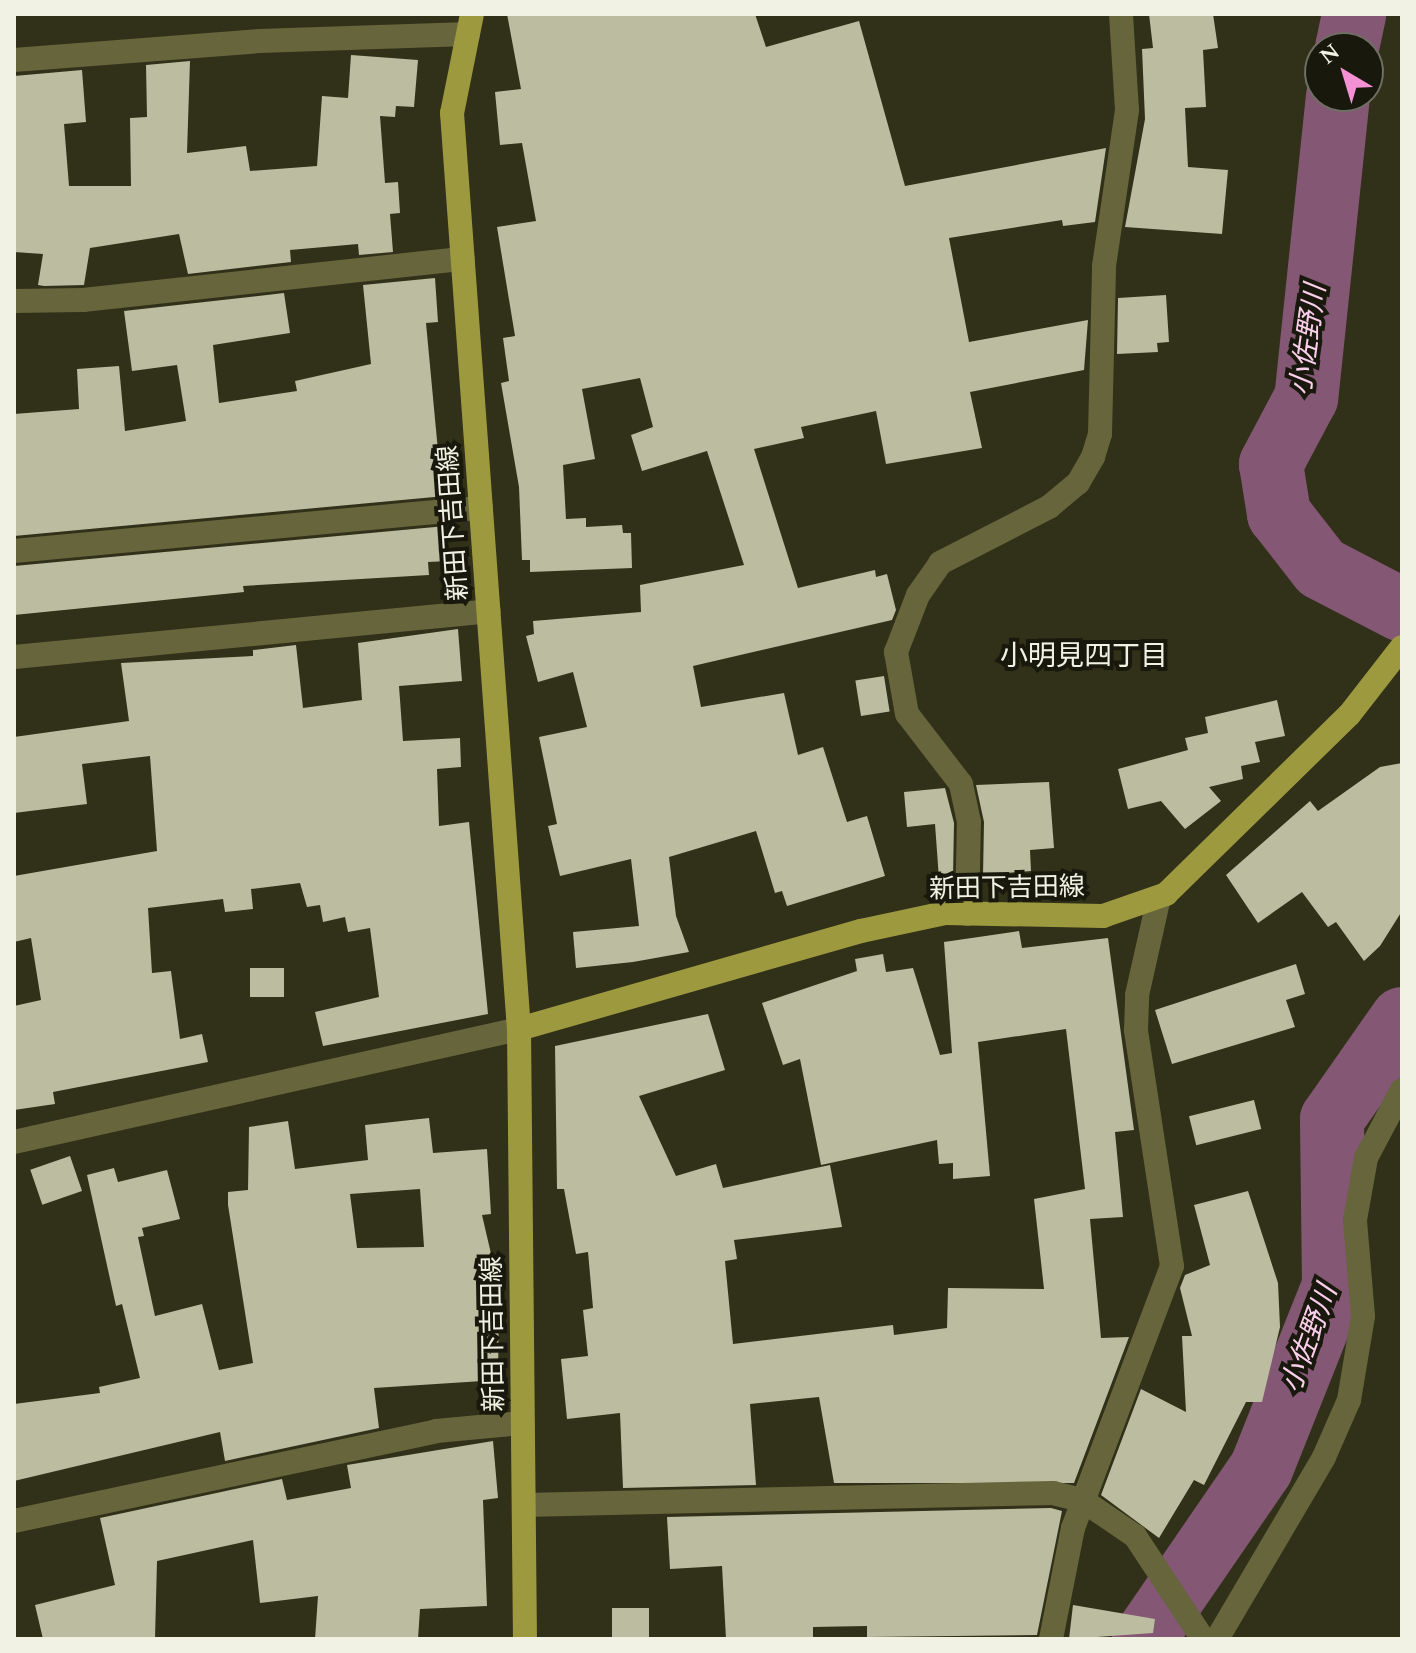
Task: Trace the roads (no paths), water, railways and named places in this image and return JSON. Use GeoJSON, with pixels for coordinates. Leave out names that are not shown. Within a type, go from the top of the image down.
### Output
{"type":"FeatureCollection","features":[{"type":"Feature","properties":{"kind":"main road","name":"新田下吉田線"},"geometry":{"type":"LineString","coordinates":[[470,24],[452,113],[519,1029],[525,1639]]}},
{"type":"Feature","properties":{"kind":"main road","name":"新田下吉田線"},"geometry":{"type":"LineString","coordinates":[[519,1029],[861,931],[967,914],[1103,916],[1159,897],[1349,715],[1402,647]]}},
{"type":"Feature","properties":{"kind":"street"},"geometry":{"type":"LineString","coordinates":[[967,914],[969,822],[961,784],[907,714],[896,652],[918,595],[940,563],[1049,507],[1078,483],[1093,457],[1100,434],[1104,266],[1127,110],[1121,14]]}},
{"type":"Feature","properties":{"kind":"street"},"geometry":{"type":"LineString","coordinates":[[14,60],[470,24]]}},
{"type":"Feature","properties":{"kind":"street"},"geometry":{"type":"LineString","coordinates":[[14,301],[83,300],[463,259]]}},
{"type":"Feature","properties":{"kind":"street"},"geometry":{"type":"LineString","coordinates":[[14,551],[481,508]]}},
{"type":"Feature","properties":{"kind":"street"},"geometry":{"type":"LineString","coordinates":[[14,657],[489,611]]}},
{"type":"Feature","properties":{"kind":"street"},"geometry":{"type":"LineString","coordinates":[[1051,1639],[1082,1500],[1134,1378],[1172,1266],[1136,1030],[1137,995],[1159,897]]}},
{"type":"Feature","properties":{"kind":"street"},"geometry":{"type":"LineString","coordinates":[[14,1142],[519,1029]]}},
{"type":"Feature","properties":{"kind":"street"},"geometry":{"type":"LineString","coordinates":[[1217,1639],[1324,1457],[1349,1400],[1363,1316],[1355,1220],[1366,1158],[1402,1090]]}},
{"type":"Feature","properties":{"kind":"street"},"geometry":{"type":"LineString","coordinates":[[14,1521],[436,1431],[523,1423]]}},
{"type":"Feature","properties":{"kind":"street"},"geometry":{"type":"LineString","coordinates":[[524,1505],[1053,1493],[1082,1500],[1135,1536],[1203,1639]]}},
{"type":"Feature","properties":{"kind":"waterway","name":"小佐野川"},"geometry":{"type":"LineString","coordinates":[[1350,32],[1354,14]]}},
{"type":"Feature","properties":{"kind":"waterway","name":"小佐野川"},"geometry":{"type":"LineString","coordinates":[[1336,112],[1306,398],[1271,464],[1279,514],[1321,568],[1402,610]]}},
{"type":"Feature","properties":{"kind":"waterway","name":"小佐野川"},"geometry":{"type":"LineString","coordinates":[[1144,1639],[1261,1469],[1334,1286],[1332,1119],[1402,1019]]}},
{"type":"Feature","properties":{"kind":"district","name":"小明見四丁目"},"geometry":{"type":"Point","coordinates":[1084,657]}}]}
